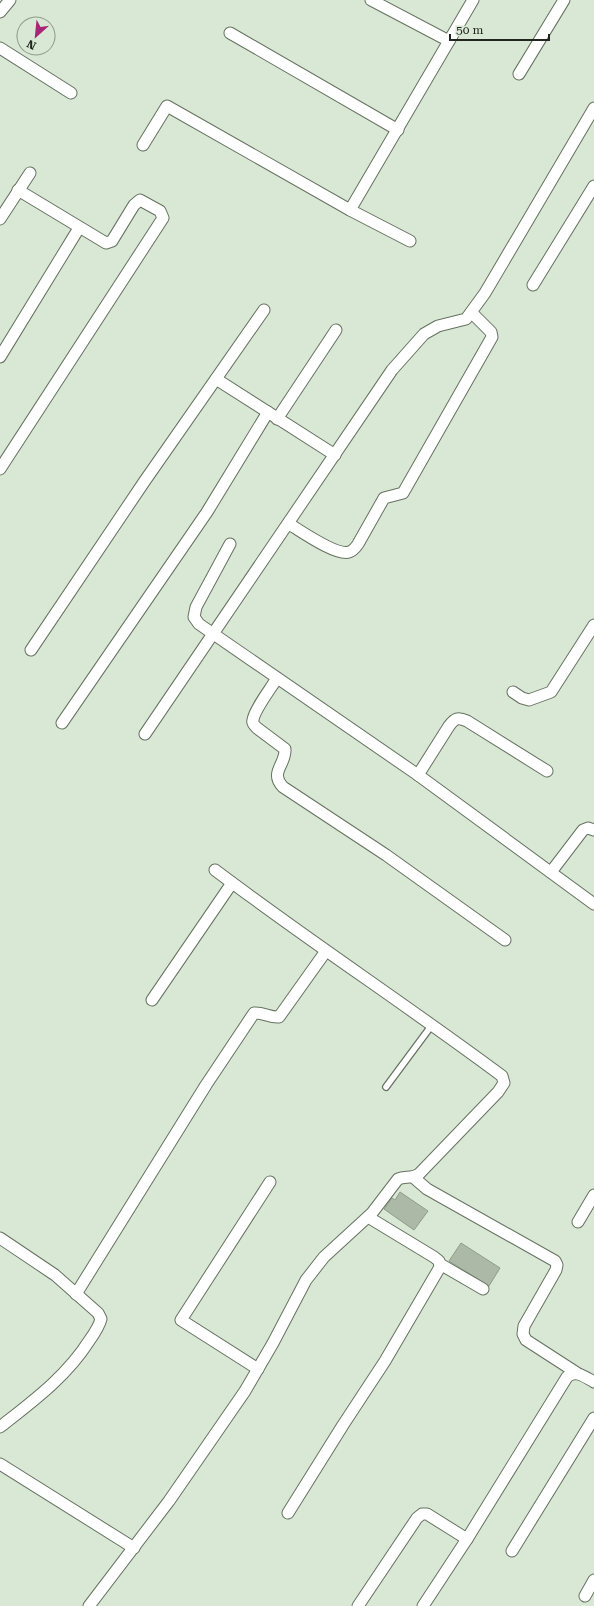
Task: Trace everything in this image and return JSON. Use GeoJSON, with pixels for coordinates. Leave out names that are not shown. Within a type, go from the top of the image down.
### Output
{"type":"FeatureCollection","features":[{"type":"Feature","properties":{"kind":"street"},"geometry":{"type":"LineString","coordinates":[[0,12],[10,0]]}},
{"type":"Feature","properties":{"kind":"street"},"geometry":{"type":"LineString","coordinates":[[371,0],[449,41]]}},
{"type":"Feature","properties":{"kind":"street"},"geometry":{"type":"LineString","coordinates":[[350,210],[473,0]]}},
{"type":"Feature","properties":{"kind":"street"},"geometry":{"type":"LineString","coordinates":[[519,74],[564,0]]}},
{"type":"Feature","properties":{"kind":"street"},"geometry":{"type":"LineString","coordinates":[[230,33],[398,130]]}},
{"type":"Feature","properties":{"kind":"street"},"geometry":{"type":"LineString","coordinates":[[0,48],[72,93]]}},
{"type":"Feature","properties":{"kind":"street"},"geometry":{"type":"LineString","coordinates":[[143,145],[167,106],[350,210],[410,241]]}},
{"type":"Feature","properties":{"kind":"street"},"geometry":{"type":"LineString","coordinates":[[145,734],[289,524],[392,370],[424,334],[438,326],[462,321],[472,313],[594,108]]}},
{"type":"Feature","properties":{"kind":"street"},"geometry":{"type":"LineString","coordinates":[[0,219],[30,173]]}},
{"type":"Feature","properties":{"kind":"street"},"geometry":{"type":"LineString","coordinates":[[533,285],[594,186]]}},
{"type":"Feature","properties":{"kind":"street"},"geometry":{"type":"LineString","coordinates":[[0,469],[162,221],[163,216],[160,211],[140,200],[134,205],[112,241],[108,244],[79,228],[18,190]]}},
{"type":"Feature","properties":{"kind":"street"},"geometry":{"type":"LineString","coordinates":[[0,357],[79,228]]}},
{"type":"Feature","properties":{"kind":"street"},"geometry":{"type":"LineString","coordinates":[[31,650],[144,482],[264,310]]}},
{"type":"Feature","properties":{"kind":"street"},"geometry":{"type":"LineString","coordinates":[[289,524],[334,550],[348,553],[354,550],[384,498],[403,493],[492,337],[491,332],[472,313]]}},
{"type":"Feature","properties":{"kind":"street"},"geometry":{"type":"LineString","coordinates":[[62,723],[273,415],[336,330]]}},
{"type":"Feature","properties":{"kind":"street"},"geometry":{"type":"LineString","coordinates":[[216,379],[335,455]]}},
{"type":"Feature","properties":{"kind":"street"},"geometry":{"type":"LineString","coordinates":[[230,544],[194,613],[195,620],[213,634],[418,775],[594,904]]}},
{"type":"Feature","properties":{"kind":"street"},"geometry":{"type":"LineString","coordinates":[[513,692],[522,698],[529,700],[551,692],[594,625]]}},
{"type":"Feature","properties":{"kind":"street"},"geometry":{"type":"LineString","coordinates":[[277,678],[256,711],[252,721],[257,728],[284,749],[284,757],[277,773],[277,778],[283,787],[386,855],[505,940]]}},
{"type":"Feature","properties":{"kind":"street"},"geometry":{"type":"LineString","coordinates":[[418,775],[449,726],[459,718],[467,721],[547,771]]}},
{"type":"Feature","properties":{"kind":"street"},"geometry":{"type":"LineString","coordinates":[[551,872],[583,830],[588,828],[594,830]]}},
{"type":"Feature","properties":{"kind":"street"},"geometry":{"type":"LineString","coordinates":[[89,1606],[134,1548],[190,1471],[258,1369],[306,1280],[324,1257],[368,1217],[398,1179],[413,1177],[419,1174],[498,1092],[504,1083],[502,1076],[215,870]]}},
{"type":"Feature","properties":{"kind":"street"},"geometry":{"type":"LineString","coordinates":[[152,1000],[232,883]]}},
{"type":"Feature","properties":{"kind":"street"},"geometry":{"type":"LineString","coordinates":[[76,1294],[206,1086],[254,1013],[260,1012],[272,1018],[279,1017],[326,951]]}},
{"type":"Feature","properties":{"kind":"street"},"geometry":{"type":"LineString","coordinates":[[413,1177],[428,1189],[555,1261],[557,1265],[556,1270],[524,1326],[523,1334],[526,1340],[577,1373],[594,1382]]}},
{"type":"Feature","properties":{"kind":"street"},"geometry":{"type":"LineString","coordinates":[[258,1369],[180,1320],[270,1182]]}},
{"type":"Feature","properties":{"kind":"street"},"geometry":{"type":"LineString","coordinates":[[578,1222],[594,1195]]}},
{"type":"Feature","properties":{"kind":"street"},"geometry":{"type":"LineString","coordinates":[[368,1217],[434,1257],[440,1264],[483,1288]]}},
{"type":"Feature","properties":{"kind":"street"},"geometry":{"type":"LineString","coordinates":[[0,1238],[55,1276],[98,1313],[100,1319],[98,1327],[80,1355],[63,1376],[0,1427]]}},
{"type":"Feature","properties":{"kind":"street"},"geometry":{"type":"LineString","coordinates":[[288,1513],[342,1425],[385,1361],[438,1271],[440,1264]]}},
{"type":"Feature","properties":{"kind":"street"},"geometry":{"type":"LineString","coordinates":[[424,1606],[567,1377],[571,1374],[577,1373]]}},
{"type":"Feature","properties":{"kind":"street"},"geometry":{"type":"LineString","coordinates":[[512,1551],[594,1418]]}},
{"type":"Feature","properties":{"kind":"street"},"geometry":{"type":"LineString","coordinates":[[0,1464],[134,1548]]}},
{"type":"Feature","properties":{"kind":"street"},"geometry":{"type":"LineString","coordinates":[[358,1606],[417,1518],[422,1514],[427,1514],[467,1539]]}},
{"type":"Feature","properties":{"kind":"street"},"geometry":{"type":"LineString","coordinates":[[584,1596],[594,1580]]}},
{"type":"Feature","properties":{"kind":"lane"},"geometry":{"type":"LineString","coordinates":[[386,1087],[432,1025]]}},
{"type":"Feature","properties":{"kind":"building"},"geometry":{"type":"Polygon","coordinates":[[[400,1192],[428,1211],[414,1230],[384,1209],[392,1198],[395,1200],[400,1192]]]}},
{"type":"Feature","properties":{"kind":"building"},"geometry":{"type":"Polygon","coordinates":[[[461,1243],[500,1268],[489,1286],[449,1261],[461,1243]]]}}]}
